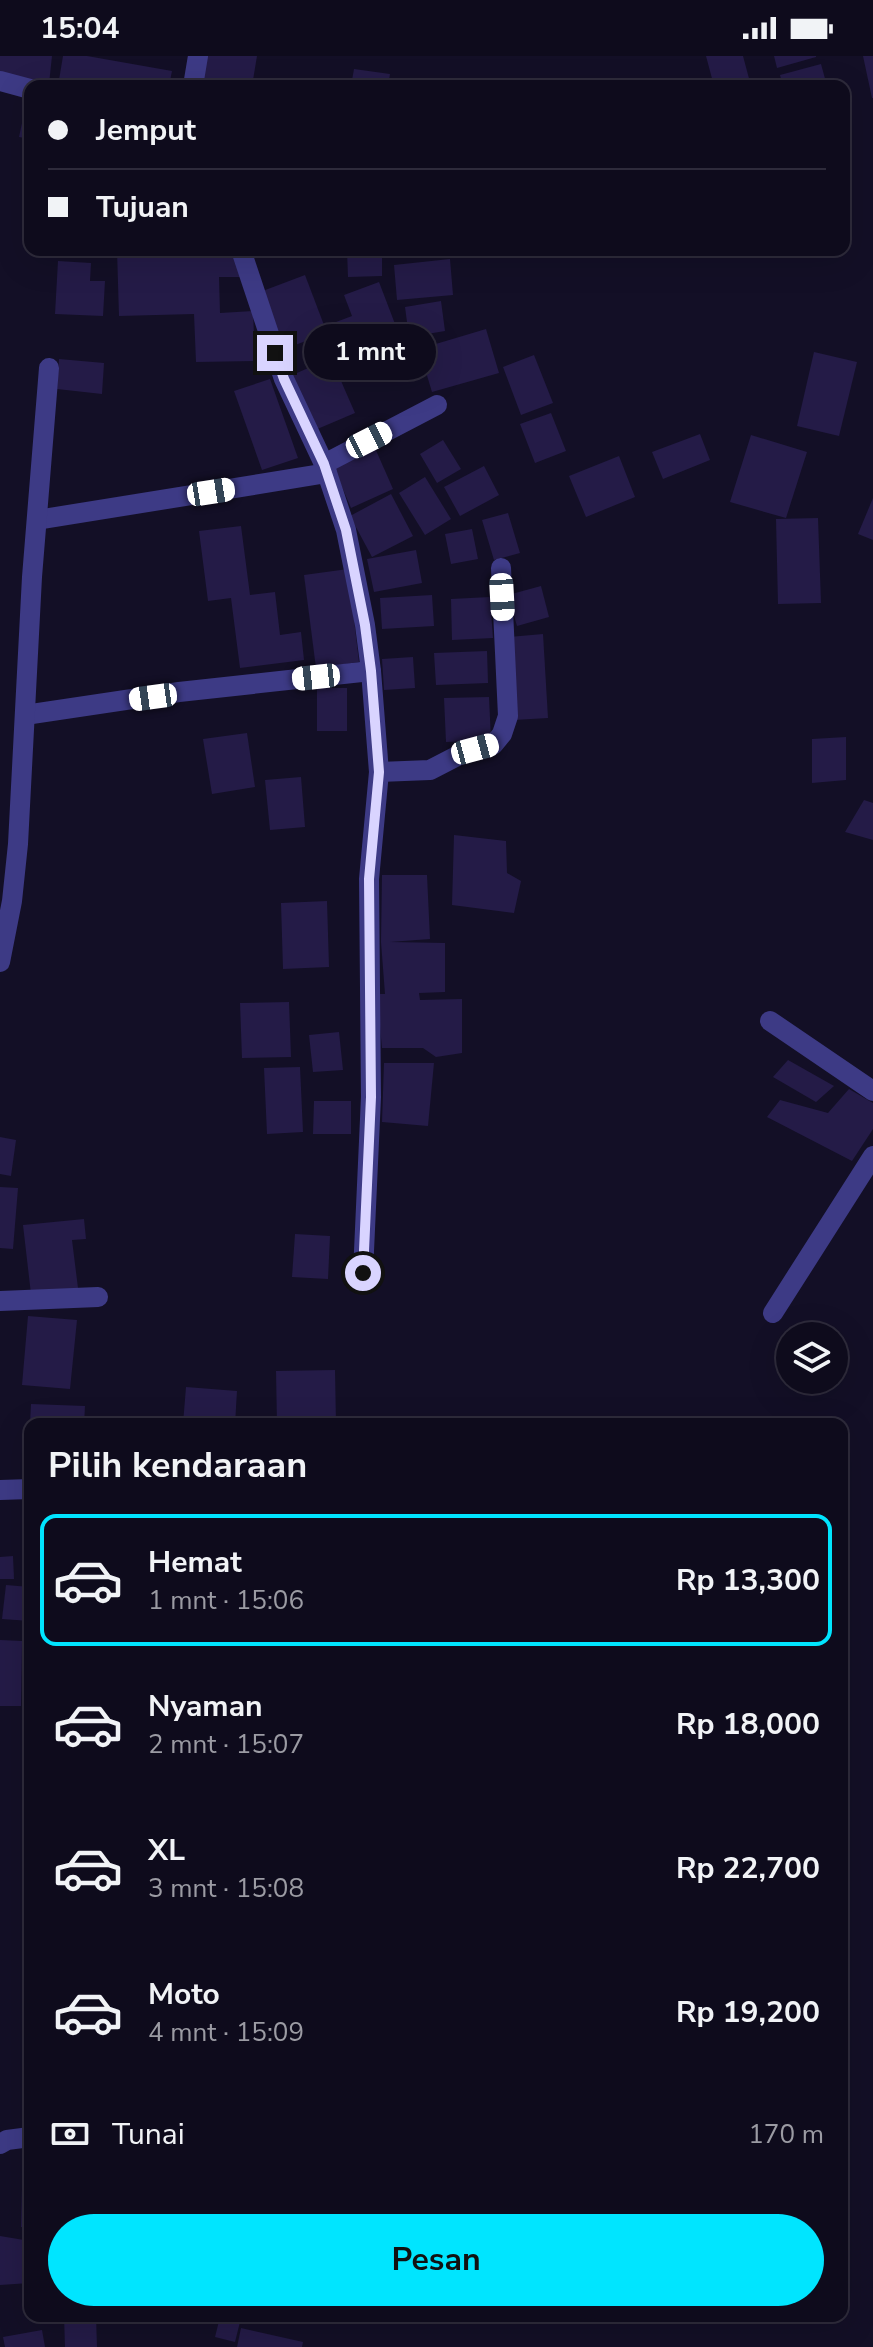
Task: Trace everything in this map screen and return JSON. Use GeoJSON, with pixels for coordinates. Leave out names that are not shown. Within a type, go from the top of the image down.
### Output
{"type":"FeatureCollection","features":[{"type":"Feature","properties":{"kind":"street"},"geometry":{"type":"LineString","coordinates":[[194,80],[198,56]]}},
{"type":"Feature","properties":{"kind":"street"},"geometry":{"type":"LineString","coordinates":[[0,81],[24,87]]}},
{"type":"Feature","properties":{"kind":"street"},"geometry":{"type":"LineString","coordinates":[[243,256],[284,379],[325,469],[346,530],[371,671],[379,772],[369,879],[371,1097],[363,1273]]}},
{"type":"Feature","properties":{"kind":"street"},"geometry":{"type":"LineString","coordinates":[[0,962],[15,876],[49,368]]}},
{"type":"Feature","properties":{"kind":"street"},"geometry":{"type":"LineString","coordinates":[[37,520],[325,469],[437,405]]}},
{"type":"Feature","properties":{"kind":"street"},"geometry":{"type":"LineString","coordinates":[[379,772],[430,770],[461,754],[493,745],[502,734],[508,716],[501,568]]}},
{"type":"Feature","properties":{"kind":"street"},"geometry":{"type":"LineString","coordinates":[[25,715],[179,692],[371,671]]}},
{"type":"Feature","properties":{"kind":"street"},"geometry":{"type":"LineString","coordinates":[[770,1021],[873,1091]]}},
{"type":"Feature","properties":{"kind":"street"},"geometry":{"type":"LineString","coordinates":[[773,1313],[873,1156]]}},
{"type":"Feature","properties":{"kind":"street"},"geometry":{"type":"LineString","coordinates":[[0,1301],[98,1297]]}},
{"type":"Feature","properties":{"kind":"street"},"geometry":{"type":"LineString","coordinates":[[0,1490],[24,1489]]}},
{"type":"Feature","properties":{"kind":"street"},"geometry":{"type":"LineString","coordinates":[[0,2144],[24,2138]]}},
{"type":"Feature","properties":{"kind":"building"},"geometry":{"type":"Polygon","coordinates":[[[0,56],[52,56],[49,80],[31,80],[0,73],[0,56]]]}},
{"type":"Feature","properties":{"kind":"building"},"geometry":{"type":"Polygon","coordinates":[[[63,56],[87,56],[172,71],[170,80],[59,80],[63,56]]]}},
{"type":"Feature","properties":{"kind":"building"},"geometry":{"type":"Polygon","coordinates":[[[205,56],[257,56],[253,80],[201,80],[205,56]]]}},
{"type":"Feature","properties":{"kind":"building"},"geometry":{"type":"Polygon","coordinates":[[[706,56],[743,56],[749,80],[712,80],[706,56]]]}},
{"type":"Feature","properties":{"kind":"building"},"geometry":{"type":"Polygon","coordinates":[[[774,56],[816,56],[816,57],[777,68],[774,56]]]}},
{"type":"Feature","properties":{"kind":"building"},"geometry":{"type":"Polygon","coordinates":[[[863,56],[873,56],[873,98],[872,98],[863,56]]]}},
{"type":"Feature","properties":{"kind":"building"},"geometry":{"type":"Polygon","coordinates":[[[821,64],[825,80],[781,80],[780,75],[821,64]]]}},
{"type":"Feature","properties":{"kind":"building"},"geometry":{"type":"Polygon","coordinates":[[[354,69],[390,74],[389,80],[352,80],[354,69]]]}},
{"type":"Feature","properties":{"kind":"building"},"geometry":{"type":"Polygon","coordinates":[[[24,114],[24,138],[19,137],[24,114]]]}},
{"type":"Feature","properties":{"kind":"building"},"geometry":{"type":"Polygon","coordinates":[[[117,256],[238,256],[241,277],[219,277],[220,313],[253,311],[255,361],[196,362],[194,314],[119,316],[117,256]]]}},
{"type":"Feature","properties":{"kind":"building"},"geometry":{"type":"Polygon","coordinates":[[[347,256],[382,256],[382,276],[348,277],[347,256]]]}},
{"type":"Feature","properties":{"kind":"building"},"geometry":{"type":"Polygon","coordinates":[[[450,259],[453,295],[397,300],[394,265],[450,259]]]}},
{"type":"Feature","properties":{"kind":"building"},"geometry":{"type":"Polygon","coordinates":[[[58,261],[91,263],[90,281],[105,281],[103,316],[55,314],[58,261]]]}},
{"type":"Feature","properties":{"kind":"building"},"geometry":{"type":"Polygon","coordinates":[[[305,275],[327,333],[282,350],[260,292],[305,275]]]}},
{"type":"Feature","properties":{"kind":"building"},"geometry":{"type":"Polygon","coordinates":[[[379,282],[400,337],[341,359],[328,325],[352,316],[344,295],[379,282]]]}},
{"type":"Feature","properties":{"kind":"building"},"geometry":{"type":"Polygon","coordinates":[[[441,301],[445,331],[409,337],[405,307],[441,301]]]}},
{"type":"Feature","properties":{"kind":"building"},"geometry":{"type":"Polygon","coordinates":[[[486,329],[499,373],[432,392],[419,349],[486,329]]]}},
{"type":"Feature","properties":{"kind":"building"},"geometry":{"type":"Polygon","coordinates":[[[814,352],[857,362],[839,436],[797,426],[814,352]]]}},
{"type":"Feature","properties":{"kind":"building"},"geometry":{"type":"Polygon","coordinates":[[[534,355],[553,403],[521,415],[503,367],[534,355]]]}},
{"type":"Feature","properties":{"kind":"building"},"geometry":{"type":"Polygon","coordinates":[[[331,358],[355,413],[315,430],[290,376],[331,358]]]}},
{"type":"Feature","properties":{"kind":"building"},"geometry":{"type":"Polygon","coordinates":[[[59,359],[104,363],[102,394],[57,389],[59,359]]]}},
{"type":"Feature","properties":{"kind":"building"},"geometry":{"type":"Polygon","coordinates":[[[270,379],[298,458],[262,470],[234,391],[270,379]]]}},
{"type":"Feature","properties":{"kind":"building"},"geometry":{"type":"Polygon","coordinates":[[[551,413],[566,451],[535,463],[520,424],[551,413]]]}},
{"type":"Feature","properties":{"kind":"building"},"geometry":{"type":"Polygon","coordinates":[[[700,434],[710,460],[663,479],[652,452],[700,434]]]}},
{"type":"Feature","properties":{"kind":"building"},"geometry":{"type":"Polygon","coordinates":[[[751,435],[807,452],[786,518],[730,502],[751,435]]]}},
{"type":"Feature","properties":{"kind":"building"},"geometry":{"type":"Polygon","coordinates":[[[443,440],[461,469],[437,483],[420,454],[443,440]]]}},
{"type":"Feature","properties":{"kind":"building"},"geometry":{"type":"Polygon","coordinates":[[[375,448],[393,489],[351,508],[333,466],[375,448]]]}},
{"type":"Feature","properties":{"kind":"building"},"geometry":{"type":"Polygon","coordinates":[[[619,456],[635,497],[586,517],[569,476],[619,456]]]}},
{"type":"Feature","properties":{"kind":"building"},"geometry":{"type":"Polygon","coordinates":[[[484,466],[499,495],[460,516],[444,487],[484,466]]]}},
{"type":"Feature","properties":{"kind":"building"},"geometry":{"type":"Polygon","coordinates":[[[425,477],[451,519],[425,535],[399,493],[425,477]]]}},
{"type":"Feature","properties":{"kind":"building"},"geometry":{"type":"Polygon","coordinates":[[[391,494],[413,536],[372,557],[350,516],[391,494]]]}},
{"type":"Feature","properties":{"kind":"building"},"geometry":{"type":"Polygon","coordinates":[[[873,498],[873,540],[858,534],[873,498]]]}},
{"type":"Feature","properties":{"kind":"building"},"geometry":{"type":"Polygon","coordinates":[[[508,513],[520,553],[494,560],[482,520],[508,513]]]}},
{"type":"Feature","properties":{"kind":"building"},"geometry":{"type":"Polygon","coordinates":[[[818,518],[821,603],[778,604],[776,519],[818,518]]]}},
{"type":"Feature","properties":{"kind":"building"},"geometry":{"type":"Polygon","coordinates":[[[241,526],[250,595],[275,592],[280,635],[301,632],[304,660],[240,668],[231,598],[208,601],[199,531],[241,526]]]}},
{"type":"Feature","properties":{"kind":"building"},"geometry":{"type":"Polygon","coordinates":[[[472,529],[478,559],[451,564],[445,534],[472,529]]]}},
{"type":"Feature","properties":{"kind":"building"},"geometry":{"type":"Polygon","coordinates":[[[416,550],[422,583],[374,592],[367,559],[416,550]]]}},
{"type":"Feature","properties":{"kind":"building"},"geometry":{"type":"Polygon","coordinates":[[[348,569],[359,662],[316,668],[304,575],[348,569]]]}},
{"type":"Feature","properties":{"kind":"building"},"geometry":{"type":"Polygon","coordinates":[[[541,586],[549,617],[517,626],[508,595],[541,586]]]}},
{"type":"Feature","properties":{"kind":"building"},"geometry":{"type":"Polygon","coordinates":[[[432,595],[434,626],[382,629],[380,598],[432,595]]]}},
{"type":"Feature","properties":{"kind":"building"},"geometry":{"type":"Polygon","coordinates":[[[490,597],[493,638],[452,640],[451,599],[490,597]]]}},
{"type":"Feature","properties":{"kind":"building"},"geometry":{"type":"Polygon","coordinates":[[[543,634],[548,718],[514,720],[509,637],[543,634]]]}},
{"type":"Feature","properties":{"kind":"building"},"geometry":{"type":"Polygon","coordinates":[[[487,651],[488,683],[436,685],[434,653],[487,651]]]}},
{"type":"Feature","properties":{"kind":"building"},"geometry":{"type":"Polygon","coordinates":[[[413,657],[415,688],[384,690],[382,659],[413,657]]]}},
{"type":"Feature","properties":{"kind":"building"},"geometry":{"type":"Polygon","coordinates":[[[317,688],[347,688],[347,731],[317,731],[317,688]]]}},
{"type":"Feature","properties":{"kind":"building"},"geometry":{"type":"Polygon","coordinates":[[[489,697],[491,740],[446,742],[444,698],[489,697]]]}},
{"type":"Feature","properties":{"kind":"building"},"geometry":{"type":"Polygon","coordinates":[[[247,733],[255,787],[212,794],[203,739],[247,733]]]}},
{"type":"Feature","properties":{"kind":"building"},"geometry":{"type":"Polygon","coordinates":[[[846,737],[846,780],[812,783],[812,739],[846,737]]]}},
{"type":"Feature","properties":{"kind":"building"},"geometry":{"type":"Polygon","coordinates":[[[301,777],[305,827],[270,830],[265,780],[301,777]]]}},
{"type":"Feature","properties":{"kind":"building"},"geometry":{"type":"Polygon","coordinates":[[[864,800],[873,803],[873,840],[845,832],[864,800]]]}},
{"type":"Feature","properties":{"kind":"building"},"geometry":{"type":"Polygon","coordinates":[[[454,835],[506,841],[507,873],[521,881],[514,913],[452,905],[454,835]]]}},
{"type":"Feature","properties":{"kind":"building"},"geometry":{"type":"Polygon","coordinates":[[[382,875],[427,875],[430,939],[390,942],[445,943],[445,992],[419,993],[420,1000],[462,999],[462,1053],[436,1057],[423,1048],[382,1048],[377,994],[385,994],[381,942],[382,875]]]}},
{"type":"Feature","properties":{"kind":"building"},"geometry":{"type":"Polygon","coordinates":[[[327,901],[329,967],[283,969],[281,903],[327,901]]]}},
{"type":"Feature","properties":{"kind":"building"},"geometry":{"type":"Polygon","coordinates":[[[289,1002],[291,1057],[242,1058],[240,1003],[289,1002]]]}},
{"type":"Feature","properties":{"kind":"building"},"geometry":{"type":"Polygon","coordinates":[[[339,1032],[343,1070],[313,1072],[309,1035],[339,1032]]]}},
{"type":"Feature","properties":{"kind":"building"},"geometry":{"type":"Polygon","coordinates":[[[788,1060],[834,1086],[816,1102],[773,1077],[788,1060]]]}},
{"type":"Feature","properties":{"kind":"building"},"geometry":{"type":"Polygon","coordinates":[[[384,1063],[434,1063],[428,1126],[382,1122],[384,1063]]]}},
{"type":"Feature","properties":{"kind":"building"},"geometry":{"type":"Polygon","coordinates":[[[300,1067],[303,1132],[267,1134],[264,1068],[300,1067]]]}},
{"type":"Feature","properties":{"kind":"building"},"geometry":{"type":"Polygon","coordinates":[[[849,1089],[873,1103],[873,1129],[852,1161],[767,1117],[780,1100],[828,1113],[849,1089]]]}},
{"type":"Feature","properties":{"kind":"building"},"geometry":{"type":"Polygon","coordinates":[[[314,1101],[351,1101],[351,1134],[313,1134],[314,1101]]]}},
{"type":"Feature","properties":{"kind":"building"},"geometry":{"type":"Polygon","coordinates":[[[0,1137],[16,1140],[11,1176],[0,1174],[0,1137]]]}},
{"type":"Feature","properties":{"kind":"building"},"geometry":{"type":"Polygon","coordinates":[[[0,1187],[18,1188],[13,1249],[0,1248],[0,1187]]]}},
{"type":"Feature","properties":{"kind":"building"},"geometry":{"type":"Polygon","coordinates":[[[84,1219],[86,1239],[72,1240],[78,1288],[31,1294],[23,1225],[84,1219]]]}},
{"type":"Feature","properties":{"kind":"building"},"geometry":{"type":"Polygon","coordinates":[[[295,1234],[330,1236],[328,1279],[292,1277],[295,1234]]]}},
{"type":"Feature","properties":{"kind":"building"},"geometry":{"type":"Polygon","coordinates":[[[28,1316],[77,1320],[70,1389],[22,1385],[28,1316]]]}},
{"type":"Feature","properties":{"kind":"building"},"geometry":{"type":"Polygon","coordinates":[[[335,1370],[336,1418],[277,1418],[276,1371],[335,1370]]]}},
{"type":"Feature","properties":{"kind":"building"},"geometry":{"type":"Polygon","coordinates":[[[186,1387],[237,1391],[235,1418],[183,1418],[186,1387]]]}},
{"type":"Feature","properties":{"kind":"building"},"geometry":{"type":"Polygon","coordinates":[[[31,1404],[85,1406],[84,1418],[30,1418],[31,1404]]]}},
{"type":"Feature","properties":{"kind":"building"},"geometry":{"type":"Polygon","coordinates":[[[13,1556],[14,1579],[0,1579],[0,1557],[13,1556]]]}},
{"type":"Feature","properties":{"kind":"building"},"geometry":{"type":"Polygon","coordinates":[[[6,1585],[24,1586],[24,1621],[2,1619],[6,1585]]]}},
{"type":"Feature","properties":{"kind":"building"},"geometry":{"type":"Polygon","coordinates":[[[0,1640],[22,1641],[21,1706],[0,1706],[0,1640]]]}},
{"type":"Feature","properties":{"kind":"building"},"geometry":{"type":"Polygon","coordinates":[[[22,2188],[24,2227],[21,2227],[22,2188]]]}},
{"type":"Feature","properties":{"kind":"building"},"geometry":{"type":"Polygon","coordinates":[[[0,2236],[24,2240],[24,2283],[0,2285],[0,2236]]]}},
{"type":"Feature","properties":{"kind":"building"},"geometry":{"type":"Polygon","coordinates":[[[64,2322],[96,2322],[97,2347],[65,2347],[64,2322]]]}},
{"type":"Feature","properties":{"kind":"building"},"geometry":{"type":"Polygon","coordinates":[[[219,2322],[240,2322],[235,2342],[215,2337],[219,2322]]]}},
{"type":"Feature","properties":{"kind":"building"},"geometry":{"type":"Polygon","coordinates":[[[241,2328],[303,2342],[302,2347],[237,2347],[241,2328]]]}},
{"type":"Feature","properties":{"kind":"building"},"geometry":{"type":"Polygon","coordinates":[[[42,2330],[45,2347],[5,2347],[3,2337],[42,2330]]]}},
{"type":"Feature","properties":{"kind":"route"},"geometry":{"type":"LineString","coordinates":[[275,353],[324,464],[346,530],[371,671],[379,772],[369,879],[371,1097],[363,1273]]}}]}
